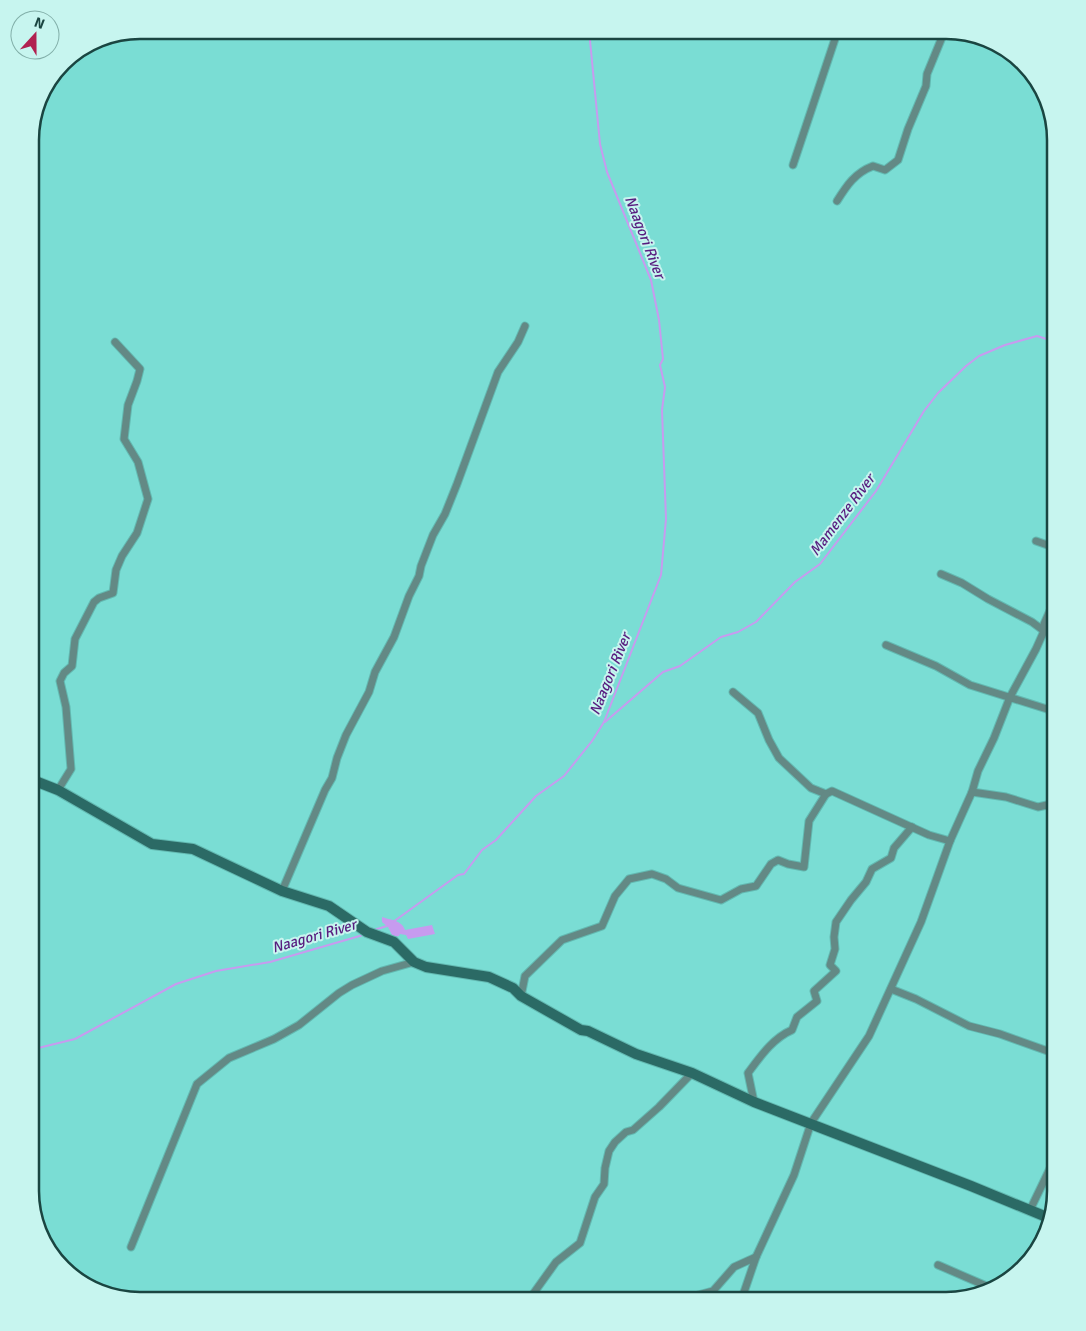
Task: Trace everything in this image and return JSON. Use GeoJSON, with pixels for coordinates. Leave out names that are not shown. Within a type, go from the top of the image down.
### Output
{"type":"FeatureCollection","features":[{"type":"Feature","properties":{"kind":"street"},"geometry":{"type":"LineString","coordinates":[[793,165],[835,39]]}},
{"type":"Feature","properties":{"kind":"street"},"geometry":{"type":"LineString","coordinates":[[837,201],[849,181],[863,169],[873,166],[885,170],[898,160],[908,129],[926,86],[927,74],[941,39]]}},
{"type":"Feature","properties":{"kind":"street"},"geometry":{"type":"LineString","coordinates":[[282,891],[332,778],[346,735],[369,692],[375,672],[394,637],[409,596],[419,576],[426,550],[445,514],[457,484],[498,372],[518,342],[525,326]]}},
{"type":"Feature","properties":{"kind":"street"},"geometry":{"type":"LineString","coordinates":[[58,790],[71,769],[66,707],[60,681],[64,673],[72,666],[76,638],[94,602],[113,593],[116,570],[122,556],[137,534],[148,499],[138,462],[124,438],[124,425],[129,410],[128,405],[140,369],[115,342]]}},
{"type":"Feature","properties":{"kind":"street"},"geometry":{"type":"LineString","coordinates":[[1036,541],[1047,545]]}},
{"type":"Feature","properties":{"kind":"street"},"geometry":{"type":"LineString","coordinates":[[941,574],[962,583],[1047,630]]}},
{"type":"Feature","properties":{"kind":"street"},"geometry":{"type":"LineString","coordinates":[[744,1292],[756,1257],[794,1175],[811,1123],[869,1036],[891,989],[972,792],[978,771],[994,738],[1010,697],[1036,649],[1047,617]]}},
{"type":"Feature","properties":{"kind":"street"},"geometry":{"type":"LineString","coordinates":[[886,645],[936,666],[970,685],[1047,709]]}},
{"type":"Feature","properties":{"kind":"street"},"geometry":{"type":"LineString","coordinates":[[733,692],[758,713],[779,758],[811,788],[826,794]]}},
{"type":"Feature","properties":{"kind":"street"},"geometry":{"type":"LineString","coordinates":[[39,783],[58,790],[152,844],[193,849],[282,891],[329,906],[367,932],[394,942],[414,962],[426,968],[489,977],[513,988],[521,996],[580,1030],[588,1031],[636,1054],[692,1073],[754,1102],[1044,1216]]}},
{"type":"Feature","properties":{"kind":"street"},"geometry":{"type":"LineString","coordinates":[[521,996],[525,976],[562,940],[602,926],[615,896],[630,879],[652,874],[666,879],[678,888],[721,900],[741,889],[756,886],[771,864],[778,860],[804,867],[809,820],[826,794],[832,791],[929,835],[950,842]]}},
{"type":"Feature","properties":{"kind":"street"},"geometry":{"type":"LineString","coordinates":[[972,792],[1006,797],[1038,807],[1047,805]]}},
{"type":"Feature","properties":{"kind":"street"},"geometry":{"type":"LineString","coordinates":[[754,1102],[748,1073],[756,1061],[782,1034],[792,1030],[798,1018],[817,1001],[814,991],[836,971],[830,965],[835,949],[836,922],[866,882],[872,869],[891,858],[894,848],[912,827]]}},
{"type":"Feature","properties":{"kind":"street"},"geometry":{"type":"LineString","coordinates":[[131,1247],[197,1084],[229,1058],[274,1039],[299,1025],[352,985],[382,970],[414,962]]}},
{"type":"Feature","properties":{"kind":"street"},"geometry":{"type":"LineString","coordinates":[[891,989],[969,1026],[1000,1034],[1047,1051]]}},
{"type":"Feature","properties":{"kind":"street"},"geometry":{"type":"LineString","coordinates":[[534,1292],[556,1262],[580,1243],[595,1196],[604,1184],[609,1151],[615,1142],[626,1132],[633,1130],[659,1107],[692,1073]]}},
{"type":"Feature","properties":{"kind":"street"},"geometry":{"type":"LineString","coordinates":[[1030,1210],[1047,1175]]}},
{"type":"Feature","properties":{"kind":"street"},"geometry":{"type":"LineString","coordinates":[[709,1292],[713,1291],[734,1267],[756,1257]]}},
{"type":"Feature","properties":{"kind":"street"},"geometry":{"type":"LineString","coordinates":[[938,1265],[984,1285]]}},
{"type":"Feature","properties":{"kind":"shaded area"},"geometry":{"type":"Polygon","coordinates":[[[382,917],[399,922],[405,930],[432,925],[435,934],[408,939],[406,935],[400,934],[393,937],[388,927],[382,922],[382,917]]]}},
{"type":"Feature","properties":{"kind":"waterway","name":"Naagori River"},"geometry":{"type":"LineString","coordinates":[[393,922],[458,875],[464,874],[482,850],[496,840],[536,796],[564,776],[592,741],[604,722],[661,575],[666,519],[662,410],[665,387],[660,365],[663,359],[659,320],[651,280],[607,172],[600,144],[590,39]]}},
{"type":"Feature","properties":{"kind":"waterway","name":"Mamenze River"},"geometry":{"type":"LineString","coordinates":[[605,722],[663,672],[680,666],[721,637],[738,632],[756,622],[795,582],[820,564],[876,491],[924,411],[938,393],[966,366],[979,356],[1005,345],[1037,336],[1047,339]]}},
{"type":"Feature","properties":{"kind":"waterway","name":"Naagori River"},"geometry":{"type":"LineString","coordinates":[[374,930],[387,926]]}},
{"type":"Feature","properties":{"kind":"waterway","name":"Naagori River"},"geometry":{"type":"LineString","coordinates":[[39,1048],[75,1039],[176,984],[216,971],[270,962],[363,935]]}}]}
